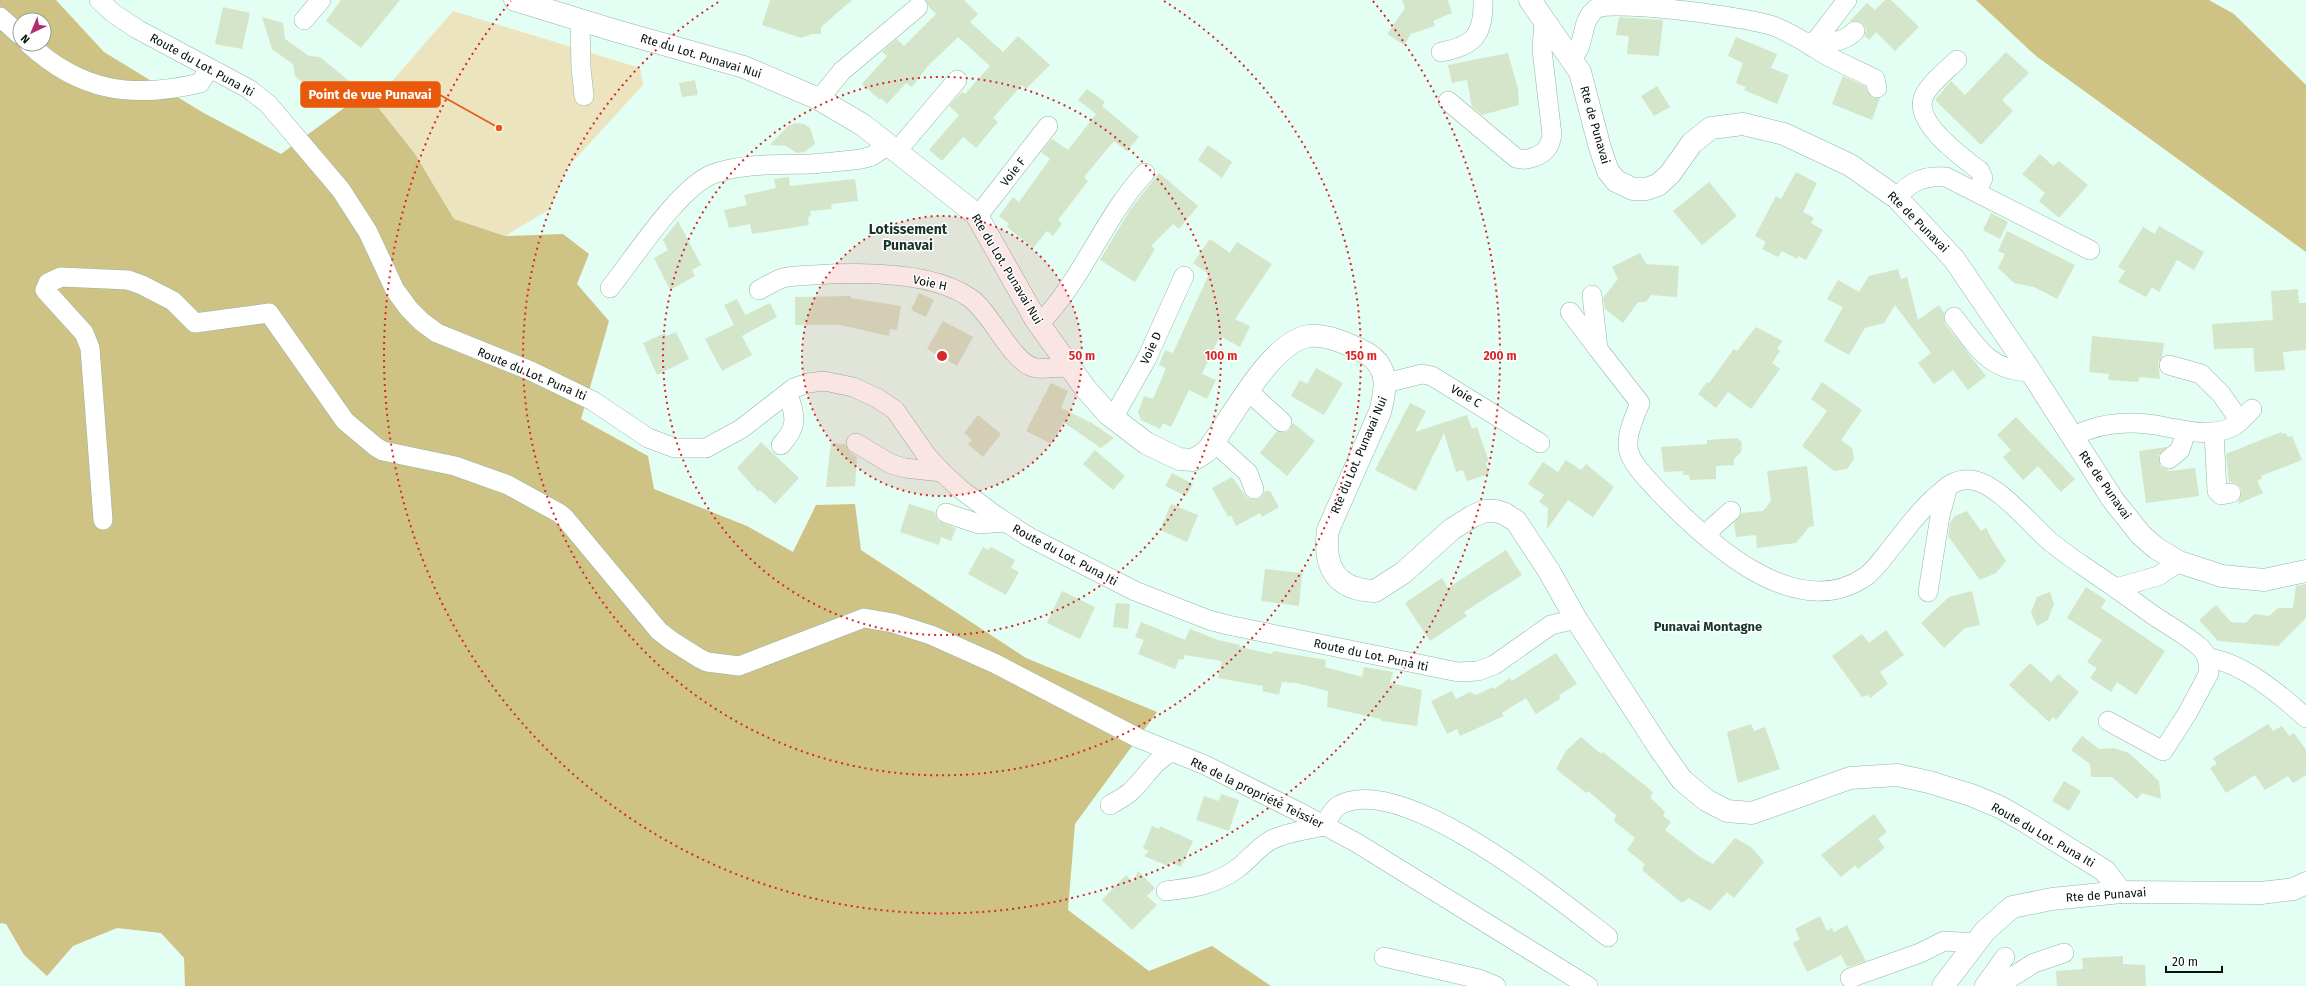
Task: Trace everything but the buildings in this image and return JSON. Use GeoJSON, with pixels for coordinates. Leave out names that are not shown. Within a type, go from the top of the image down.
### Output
{"type":"FeatureCollection","features":[{"type":"Feature","properties":{"kind":"main road","name":"Rte du Lot. Punavai Nui"},"geometry":{"type":"LineString","coordinates":[[515,0],[580,21],[744,67],[819,99],[863,125],[977,217],[1039,324],[1085,388],[1113,418],[1146,443],[1179,459],[1193,460],[1206,452],[1248,391],[1283,349],[1309,336],[1341,342],[1368,354],[1382,369],[1386,376],[1386,383],[1380,412],[1328,530],[1325,548],[1329,563],[1336,576],[1355,588],[1375,591],[1403,573],[1452,529],[1485,511],[1496,511],[1516,521],[1549,571],[1576,619]]}},
{"type":"Feature","properties":{"kind":"main road","name":"Rte de Punavai"},"geometry":{"type":"LineString","coordinates":[[1530,0],[1580,72],[1608,171],[1616,181],[1624,186],[1646,189],[1658,185],[1670,174],[1692,143],[1711,128],[1743,124],[1784,134],[1816,148],[1873,180],[1897,198],[1954,259],[2031,372],[2112,500],[2139,533],[2156,548],[2180,562],[2222,576],[2264,580],[2306,571]]}},
{"type":"Feature","properties":{"kind":"main road","name":"Route du Lot. Puna Iti"},"geometry":{"type":"LineString","coordinates":[[1576,619],[1682,780],[1706,800],[1727,811],[1752,813],[1850,778],[1897,775],[1971,795],[2000,807],[2105,871],[2121,892]]}},
{"type":"Feature","properties":{"kind":"main road","name":"Rte de Punavai"},"geometry":{"type":"LineString","coordinates":[[1943,986],[1985,930],[2012,907],[2052,899],[2121,892],[2261,893],[2294,889],[2306,883]]}},
{"type":"Feature","properties":{"kind":"street","name":"Route du Lot. Puna Iti"},"geometry":{"type":"LineString","coordinates":[[99,0],[113,13],[137,29],[209,69],[249,89],[268,104],[324,168],[341,190],[368,232],[395,290],[409,309],[437,333],[531,372],[592,401],[648,438],[675,448],[706,448],[742,429],[794,388],[808,383],[824,381],[853,387],[877,398],[895,410],[927,456],[942,472],[959,488],[1005,522],[1063,555],[1135,591],[1209,620],[1276,636],[1452,671],[1478,671],[1494,665],[1551,625],[1576,619]]}},
{"type":"Feature","properties":{"kind":"street"},"geometry":{"type":"LineString","coordinates":[[304,20],[321,0]]}},
{"type":"Feature","properties":{"kind":"street"},"geometry":{"type":"LineString","coordinates":[[1441,52],[1461,49],[1474,38],[1482,18],[1482,0]]}},
{"type":"Feature","properties":{"kind":"street"},"geometry":{"type":"LineString","coordinates":[[1811,42],[1846,0]]}},
{"type":"Feature","properties":{"kind":"street"},"geometry":{"type":"LineString","coordinates":[[1571,61],[1579,48],[1588,15],[1599,7],[1615,3],[1634,3],[1724,15],[1774,27],[1811,42],[1837,42],[1847,39],[1855,31]]}},
{"type":"Feature","properties":{"kind":"street"},"geometry":{"type":"LineString","coordinates":[[819,99],[842,71],[918,7]]}},
{"type":"Feature","properties":{"kind":"street"},"geometry":{"type":"LineString","coordinates":[[0,17],[12,28]]}},
{"type":"Feature","properties":{"kind":"street"},"geometry":{"type":"LineString","coordinates":[[1448,101],[1516,158],[1528,160],[1542,153],[1548,147],[1552,135],[1542,50],[1544,20]]}},
{"type":"Feature","properties":{"kind":"street"},"geometry":{"type":"LineString","coordinates":[[580,21],[581,68],[584,96]]}},
{"type":"Feature","properties":{"kind":"street"},"geometry":{"type":"LineString","coordinates":[[1811,42],[1816,50],[1875,79],[1877,88]]}},
{"type":"Feature","properties":{"kind":"street"},"geometry":{"type":"LineString","coordinates":[[39,52],[46,59],[74,75],[110,89],[133,91],[186,86],[200,83],[209,69]]}},
{"type":"Feature","properties":{"kind":"street"},"geometry":{"type":"LineString","coordinates":[[1957,60],[1924,97],[1922,109],[1936,133],[1980,171],[1984,178],[1977,192]]}},
{"type":"Feature","properties":{"kind":"street"},"geometry":{"type":"LineString","coordinates":[[610,288],[662,220],[701,180],[712,174],[758,167],[861,159],[892,149],[957,80]]}},
{"type":"Feature","properties":{"kind":"street","name":"Voie F"},"geometry":{"type":"LineString","coordinates":[[977,217],[1048,126]]}},
{"type":"Feature","properties":{"kind":"street"},"geometry":{"type":"LineString","coordinates":[[1039,324],[1056,307],[1128,192],[1145,173]]}},
{"type":"Feature","properties":{"kind":"street"},"geometry":{"type":"LineString","coordinates":[[1897,198],[1902,191],[1916,182],[1931,176],[1946,177],[2090,250]]}},
{"type":"Feature","properties":{"kind":"street","name":"Voie H"},"geometry":{"type":"LineString","coordinates":[[759,290],[781,278],[845,273],[927,280],[950,286],[971,298],[984,311],[1018,356],[1027,364],[1035,368],[1070,367]]}},
{"type":"Feature","properties":{"kind":"street","name":"Voie D"},"geometry":{"type":"LineString","coordinates":[[1113,418],[1147,358],[1184,276]]}},
{"type":"Feature","properties":{"kind":"street","name":"Rte de la propriété Teissier"},"geometry":{"type":"LineString","coordinates":[[102,520],[90,348],[84,333],[44,290],[48,283],[61,277],[113,279],[135,282],[172,301],[189,319],[195,323],[264,312],[270,314],[350,428],[383,451],[455,466],[508,485],[559,513],[565,518],[665,636],[707,662],[739,666],[864,618],[893,623],[956,646],[996,664],[1097,718],[1172,752],[1205,765],[1358,843],[1588,986]]}},
{"type":"Feature","properties":{"kind":"street"},"geometry":{"type":"LineString","coordinates":[[1592,295],[1598,349]]}},
{"type":"Feature","properties":{"kind":"street"},"geometry":{"type":"LineString","coordinates":[[1570,312],[1640,403],[1628,434],[1626,448],[1634,464],[1669,502],[1708,537],[1761,576],[1785,587],[1805,591],[1827,590],[1850,586],[1866,576],[1920,510],[1951,483],[1972,480],[1988,487],[2002,497],[2052,543],[2190,638],[2201,648],[2207,658],[2209,673],[2187,714],[2163,751],[2108,721]]}},
{"type":"Feature","properties":{"kind":"street"},"geometry":{"type":"LineString","coordinates":[[1954,317],[1983,355],[1994,364],[2014,372],[2031,372]]}},
{"type":"Feature","properties":{"kind":"street"},"geometry":{"type":"LineString","coordinates":[[2072,437],[2103,424],[2133,423],[2165,426],[2186,432],[2214,433],[2233,427],[2246,415],[2221,394],[2201,374],[2169,365]]}},
{"type":"Feature","properties":{"kind":"street","name":"Voie C"},"geometry":{"type":"LineString","coordinates":[[1386,383],[1422,374],[1432,376],[1540,443]]}},
{"type":"Feature","properties":{"kind":"street"},"geometry":{"type":"LineString","coordinates":[[1248,391],[1282,422]]}},
{"type":"Feature","properties":{"kind":"street"},"geometry":{"type":"LineString","coordinates":[[781,445],[794,426],[794,413],[788,393]]}},
{"type":"Feature","properties":{"kind":"street"},"geometry":{"type":"LineString","coordinates":[[2169,459],[2180,450],[2186,432]]}},
{"type":"Feature","properties":{"kind":"street"},"geometry":{"type":"LineString","coordinates":[[2214,433],[2217,491],[2220,495],[2231,493]]}},
{"type":"Feature","properties":{"kind":"street"},"geometry":{"type":"LineString","coordinates":[[1214,442],[1248,473],[1254,489]]}},
{"type":"Feature","properties":{"kind":"street"},"geometry":{"type":"LineString","coordinates":[[856,443],[891,464],[905,468],[942,472]]}},
{"type":"Feature","properties":{"kind":"street"},"geometry":{"type":"LineString","coordinates":[[1928,592],[1940,516],[1948,486]]}},
{"type":"Feature","properties":{"kind":"street"},"geometry":{"type":"LineString","coordinates":[[1708,537],[1713,527],[1731,511]]}},
{"type":"Feature","properties":{"kind":"street"},"geometry":{"type":"LineString","coordinates":[[946,513],[979,524],[1005,522]]}},
{"type":"Feature","properties":{"kind":"street"},"geometry":{"type":"LineString","coordinates":[[2116,588],[2158,576],[2180,562]]}},
{"type":"Feature","properties":{"kind":"street"},"geometry":{"type":"LineString","coordinates":[[2207,658],[2225,660],[2257,679],[2306,718]]}},
{"type":"Feature","properties":{"kind":"street"},"geometry":{"type":"LineString","coordinates":[[1110,805],[1129,793],[1153,764],[1161,757],[1172,752]]}},
{"type":"Feature","properties":{"kind":"street"},"geometry":{"type":"LineString","coordinates":[[1166,891],[1200,887],[1218,881],[1238,868],[1269,841],[1324,826],[1336,807],[1345,803],[1359,800],[1400,806],[1422,814],[1468,837],[1524,874],[1608,937]]}},
{"type":"Feature","properties":{"kind":"street"},"geometry":{"type":"LineString","coordinates":[[1850,978],[1920,953],[1944,941],[1976,943]]}},
{"type":"Feature","properties":{"kind":"street"},"geometry":{"type":"LineString","coordinates":[[1992,986],[2007,980],[2034,963],[2064,953]]}},
{"type":"Feature","properties":{"kind":"street"},"geometry":{"type":"LineString","coordinates":[[1384,957],[1479,980],[1496,986]]}},
{"type":"Feature","properties":{"kind":"street"},"geometry":{"type":"LineString","coordinates":[[1984,986],[2005,957]]}},
{"type":"Feature","properties":{"kind":"shaded area"},"geometry":{"type":"Polygon","coordinates":[[[0,0],[56,0],[104,52],[202,112],[281,154],[366,92],[415,154],[454,219],[505,236],[563,234],[589,254],[577,284],[609,321],[581,419],[648,456],[654,489],[747,526],[793,552],[816,505],[855,504],[861,550],[1026,658],[1157,712],[1075,824],[1068,910],[1149,971],[1212,946],[1271,986],[185,986],[184,958],[161,933],[117,928],[73,946],[47,976],[24,955],[6,924],[0,923],[0,0]]]}},
{"type":"Feature","properties":{"kind":"shaded area"},"geometry":{"type":"Polygon","coordinates":[[[1976,0],[2209,0],[2234,14],[2306,85],[2306,252],[2036,56],[1976,0]]]}},
{"type":"Feature","properties":{"kind":"shaded area"},"geometry":{"type":"Polygon","coordinates":[[[453,11],[640,68],[643,85],[567,168],[550,209],[505,236],[454,219],[415,154],[374,102],[453,11]]]}},
{"type":"Feature","properties":{"kind":"place","name":"Point de vue Punavai"},"geometry":{"type":"Point","coordinates":[499,128]}},
{"type":"Feature","properties":{"kind":"district","name":"Lotissement Punavai"},"geometry":{"type":"Point","coordinates":[908,238]}},
{"type":"Feature","properties":{"kind":"district","name":"Punavai Montagne"},"geometry":{"type":"Point","coordinates":[1708,626]}}]}
